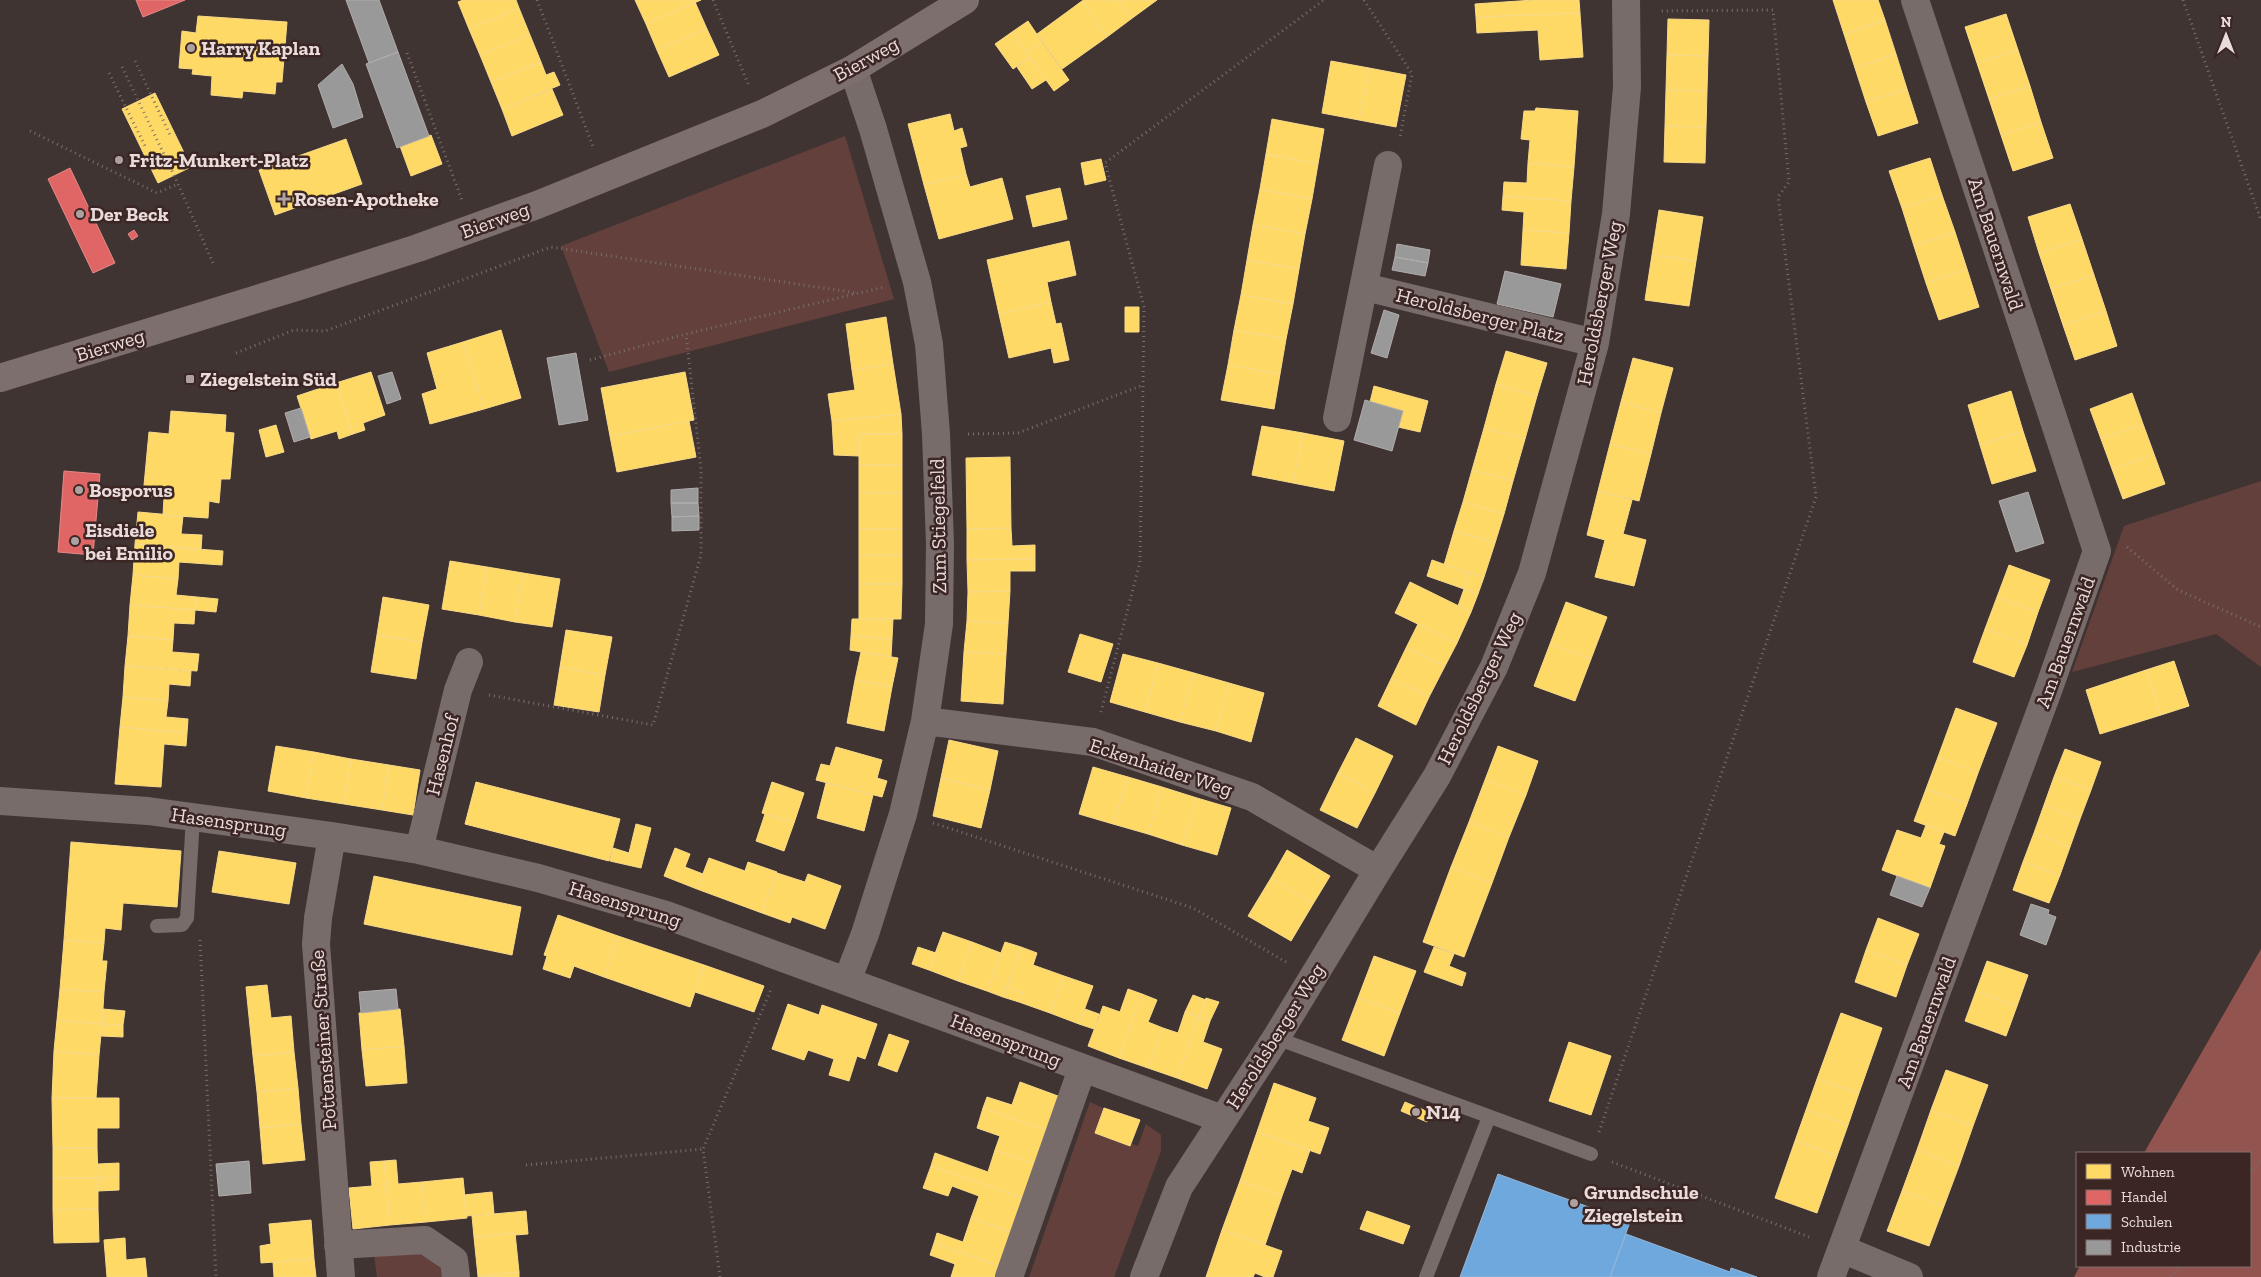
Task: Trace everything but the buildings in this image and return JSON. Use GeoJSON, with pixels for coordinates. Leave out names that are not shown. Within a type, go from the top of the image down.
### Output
{"type":"FeatureCollection","features":[{"type":"Feature","properties":{"kind":"main road","name":"Bierweg"},"geometry":{"type":"LineString","coordinates":[[0,378],[296,287],[537,205],[762,114],[852,69],[965,0]]}},
{"type":"Feature","properties":{"kind":"street","name":"Am Bauernwald"},"geometry":{"type":"LineString","coordinates":[[1831,1277],[2049,688],[2097,551],[1915,0]]}},
{"type":"Feature","properties":{"kind":"street","name":"Heroldsberger Weg"},"geometry":{"type":"LineString","coordinates":[[1144,1277],[1179,1187],[1276,1038],[1437,776],[1494,667],[1532,573],[1561,474],[1594,344],[1616,214],[1627,87],[1627,6]]}},
{"type":"Feature","properties":{"kind":"street","name":"Zum Stiegelfeld"},"geometry":{"type":"LineString","coordinates":[[847,981],[866,934],[904,814],[925,721],[939,624],[940,544],[936,434],[929,344],[918,282],[873,129],[852,69]]}},
{"type":"Feature","properties":{"kind":"street"},"geometry":{"type":"LineString","coordinates":[[1337,418],[1365,287],[1388,165]]}},
{"type":"Feature","properties":{"kind":"street","name":"Heroldsberger Platz"},"geometry":{"type":"LineString","coordinates":[[1365,287],[1594,344]]}},
{"type":"Feature","properties":{"kind":"street","name":"Hasenhof"},"geometry":{"type":"LineString","coordinates":[[419,850],[458,690],[469,662]]}},
{"type":"Feature","properties":{"kind":"street","name":"Eckenhaider Weg"},"geometry":{"type":"LineString","coordinates":[[925,721],[1093,742],[1252,797],[1378,870]]}},
{"type":"Feature","properties":{"kind":"street","name":"Hasensprung"},"geometry":{"type":"LineString","coordinates":[[0,801],[148,811],[332,836],[419,850],[538,878],[666,915],[1222,1119]]}},
{"type":"Feature","properties":{"kind":"street","name":"Pottensteiner Straße"},"geometry":{"type":"LineString","coordinates":[[332,836],[318,918],[316,944],[341,1277]]}},
{"type":"Feature","properties":{"kind":"street"},"geometry":{"type":"LineString","coordinates":[[1009,1277],[1082,1069]]}},
{"type":"Feature","properties":{"kind":"street"},"geometry":{"type":"LineString","coordinates":[[338,1245],[424,1240],[454,1260],[456,1277]]}},
{"type":"Feature","properties":{"kind":"street"},"geometry":{"type":"LineString","coordinates":[[1842,1249],[1909,1277]]}},
{"type":"Feature","properties":{"kind":"lane"},"geometry":{"type":"LineString","coordinates":[[157,926],[182,925],[187,918],[193,818]]}},
{"type":"Feature","properties":{"kind":"lane"},"geometry":{"type":"LineString","coordinates":[[1276,1038],[1591,1154]]}},
{"type":"Feature","properties":{"kind":"lane"},"geometry":{"type":"LineString","coordinates":[[1426,1277],[1489,1116]]}},
{"type":"Feature","properties":{"kind":"path"},"geometry":{"type":"LineString","coordinates":[[537,0],[604,178]]}},
{"type":"Feature","properties":{"kind":"path"},"geometry":{"type":"LineString","coordinates":[[713,0],[762,114]]}},
{"type":"Feature","properties":{"kind":"path"},"geometry":{"type":"LineString","coordinates":[[1093,742],[1140,562],[1144,307],[1105,163],[1324,0]]}},
{"type":"Feature","properties":{"kind":"path"},"geometry":{"type":"LineString","coordinates":[[1364,0],[1412,74],[1400,138],[1388,165]]}},
{"type":"Feature","properties":{"kind":"path"},"geometry":{"type":"LineString","coordinates":[[2183,0],[2261,220]]}},
{"type":"Feature","properties":{"kind":"path"},"geometry":{"type":"LineString","coordinates":[[1627,6],[1773,10],[1789,182],[1778,197],[1816,497],[1591,1154],[1842,1249]]}},
{"type":"Feature","properties":{"kind":"path"},"geometry":{"type":"LineString","coordinates":[[407,53],[449,161],[472,228]]}},
{"type":"Feature","properties":{"kind":"path"},"geometry":{"type":"LineString","coordinates":[[134,61],[171,137]]}},
{"type":"Feature","properties":{"kind":"path"},"geometry":{"type":"LineString","coordinates":[[122,66],[214,263]]}},
{"type":"Feature","properties":{"kind":"path"},"geometry":{"type":"LineString","coordinates":[[110,73],[146,148]]}},
{"type":"Feature","properties":{"kind":"path"},"geometry":{"type":"LineString","coordinates":[[30,130],[157,193],[178,184]]}},
{"type":"Feature","properties":{"kind":"path"},"geometry":{"type":"LineString","coordinates":[[236,353],[294,330],[324,331],[552,247],[857,292]]}},
{"type":"Feature","properties":{"kind":"path"},"geometry":{"type":"LineString","coordinates":[[590,360],[686,334],[857,292],[918,282]]}},
{"type":"Feature","properties":{"kind":"path"},"geometry":{"type":"LineString","coordinates":[[458,690],[653,725],[701,555],[700,469],[686,334]]}},
{"type":"Feature","properties":{"kind":"path"},"geometry":{"type":"LineString","coordinates":[[936,434],[1018,433],[1143,385]]}},
{"type":"Feature","properties":{"kind":"path"},"geometry":{"type":"LineString","coordinates":[[2097,551],[2126,547],[2178,590],[2261,627]]}},
{"type":"Feature","properties":{"kind":"path"},"geometry":{"type":"LineString","coordinates":[[904,814],[1194,908],[1313,977]]}},
{"type":"Feature","properties":{"kind":"path"},"geometry":{"type":"LineString","coordinates":[[200,933],[216,1277]]}},
{"type":"Feature","properties":{"kind":"path"},"geometry":{"type":"LineString","coordinates":[[720,1277],[704,1149],[784,958]]}},
{"type":"Feature","properties":{"kind":"path"},"geometry":{"type":"LineString","coordinates":[[526,1165],[704,1149]]}},
{"type":"Feature","properties":{"kind":"path"},"geometry":{"type":"LineString","coordinates":[[2251,1173],[2261,1159]]}},
{"type":"Feature","properties":{"kind":"path"},"geometry":{"type":"LineString","coordinates":[[2171,1277],[2179,1267]]}},
{"type":"Feature","properties":{"kind":"shaded area"},"geometry":{"type":"Polygon","coordinates":[[[845,136],[894,299],[609,372],[561,246],[845,136]]]}},
{"type":"Feature","properties":{"kind":"shaded area"},"geometry":{"type":"Polygon","coordinates":[[[2261,481],[2261,667],[2216,634],[2072,672],[2124,526],[2261,481]]]}},
{"type":"Feature","properties":{"kind":"shaded area"},"geometry":{"type":"Polygon","coordinates":[[[2261,949],[2261,1277],[2074,1277],[2079,1267],[2251,1267],[2251,1152],[2145,1152],[2261,949]]]}},
{"type":"Feature","properties":{"kind":"shaded area"},"geometry":{"type":"Polygon","coordinates":[[[1090,1102],[1103,1108],[1096,1131],[1138,1146],[1146,1124],[1161,1135],[1161,1151],[1114,1277],[1029,1277],[1090,1102]]]}},
{"type":"Feature","properties":{"kind":"shaded area"},"geometry":{"type":"Polygon","coordinates":[[[423,1253],[444,1271],[445,1277],[377,1277],[374,1255],[423,1253]]]}},
{"type":"Feature","properties":{"kind":"place","name":"Harry Kaplan"},"geometry":{"type":"Point","coordinates":[191,48]}},
{"type":"Feature","properties":{"kind":"place","name":"Fritz-Munkert-Platz"},"geometry":{"type":"Point","coordinates":[119,160]}},
{"type":"Feature","properties":{"kind":"place","name":"Rosen-Apotheke"},"geometry":{"type":"Point","coordinates":[284,199]}},
{"type":"Feature","properties":{"kind":"place","name":"Der Beck"},"geometry":{"type":"Point","coordinates":[80,214]}},
{"type":"Feature","properties":{"kind":"place","name":"Ziegelstein Süd"},"geometry":{"type":"Point","coordinates":[190,379]}},
{"type":"Feature","properties":{"kind":"place","name":"Bosporus"},"geometry":{"type":"Point","coordinates":[79,490]}},
{"type":"Feature","properties":{"kind":"place","name":"Eisdiele bei Emilio"},"geometry":{"type":"Point","coordinates":[75,541]}},
{"type":"Feature","properties":{"kind":"place","name":"N14"},"geometry":{"type":"Point","coordinates":[1416,1112]}},
{"type":"Feature","properties":{"kind":"place","name":"Grundschule Ziegelstein"},"geometry":{"type":"Point","coordinates":[1574,1203]}}]}
